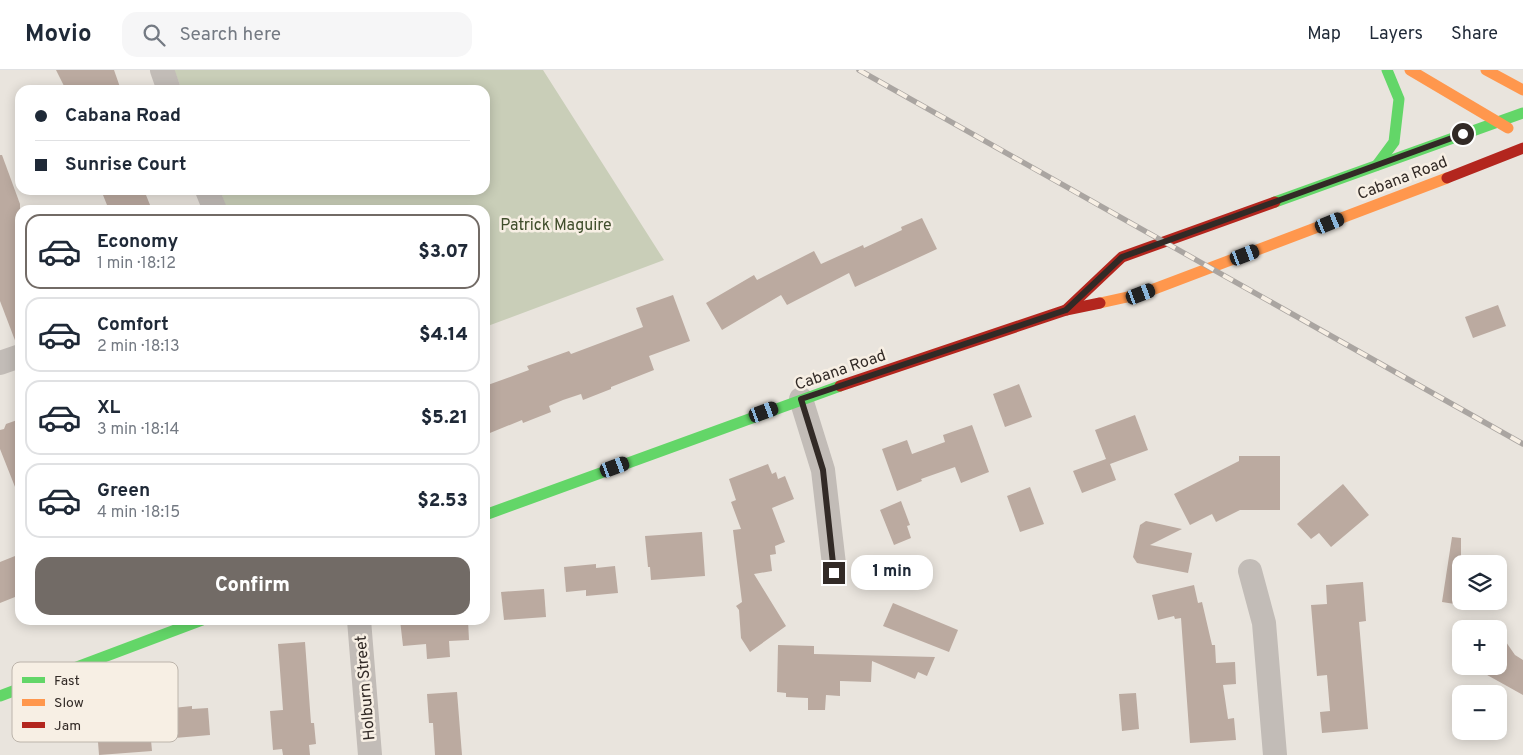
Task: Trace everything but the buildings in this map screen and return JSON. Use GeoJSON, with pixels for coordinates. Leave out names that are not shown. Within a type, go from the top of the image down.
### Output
{"type":"FeatureCollection","features":[{"type":"Feature","properties":{"kind":"main road"},"geometry":{"type":"LineString","coordinates":[[1378,165],[1394,142],[1399,99],[1387,70]]}},
{"type":"Feature","properties":{"kind":"main road"},"geometry":{"type":"LineString","coordinates":[[1410,70],[1514,131]]}},
{"type":"Feature","properties":{"kind":"main road"},"geometry":{"type":"LineString","coordinates":[[1486,70],[1523,90]]}},
{"type":"Feature","properties":{"kind":"main road","name":"Cabana Road"},"geometry":{"type":"LineString","coordinates":[[1066,310],[1122,257],[1523,113]]}},
{"type":"Feature","properties":{"kind":"main road","name":"Cabana Road"},"geometry":{"type":"LineString","coordinates":[[490,513],[801,399],[1066,310],[1141,294],[1523,148]]}},
{"type":"Feature","properties":{"kind":"main road"},"geometry":{"type":"LineString","coordinates":[[90,662],[189,625]]}},
{"type":"Feature","properties":{"kind":"main road"},"geometry":{"type":"LineString","coordinates":[[0,696],[12,691]]}},
{"type":"Feature","properties":{"kind":"street"},"geometry":{"type":"LineString","coordinates":[[162,70],[167,85]]}},
{"type":"Feature","properties":{"kind":"street"},"geometry":{"type":"LineString","coordinates":[[0,364],[15,358]]}},
{"type":"Feature","properties":{"kind":"street"},"geometry":{"type":"LineString","coordinates":[[801,399],[823,470],[834,573]]}},
{"type":"Feature","properties":{"kind":"street"},"geometry":{"type":"LineString","coordinates":[[1250,571],[1264,623],[1275,755]]}},
{"type":"Feature","properties":{"kind":"street","name":"Holburn Street"},"geometry":{"type":"LineString","coordinates":[[359,625],[370,755]]}},
{"type":"Feature","properties":{"kind":"green space","name":"Patrick Maguire"},"geometry":{"type":"Polygon","coordinates":[[[174,70],[543,70],[664,260],[490,325],[490,205],[225,205],[222,195],[490,195],[490,85],[180,85],[174,70]]]}},
{"type":"Feature","properties":{"kind":"railway"},"geometry":{"type":"LineString","coordinates":[[859,70],[1523,444]]}},
{"type":"Feature","properties":{"kind":"traffic: fast"},"geometry":{"type":"LineString","coordinates":[[1377,165],[1394,142],[1399,99],[1387,70]]}},
{"type":"Feature","properties":{"kind":"traffic: fast"},"geometry":{"type":"LineString","coordinates":[[1275,202],[1523,113]]}},
{"type":"Feature","properties":{"kind":"traffic: fast"},"geometry":{"type":"LineString","coordinates":[[490,513],[840,386]]}},
{"type":"Feature","properties":{"kind":"traffic: fast"},"geometry":{"type":"LineString","coordinates":[[90,662],[189,625]]}},
{"type":"Feature","properties":{"kind":"traffic: fast"},"geometry":{"type":"LineString","coordinates":[[0,696],[12,691]]}},
{"type":"Feature","properties":{"kind":"traffic: slow"},"geometry":{"type":"LineString","coordinates":[[1410,70],[1508,128]]}},
{"type":"Feature","properties":{"kind":"traffic: slow"},"geometry":{"type":"LineString","coordinates":[[1486,70],[1523,90]]}},
{"type":"Feature","properties":{"kind":"traffic: slow"},"geometry":{"type":"LineString","coordinates":[[1100,303],[1141,294],[1447,178]]}},
{"type":"Feature","properties":{"kind":"traffic: jam"},"geometry":{"type":"LineString","coordinates":[[1447,178],[1523,148]]}},
{"type":"Feature","properties":{"kind":"traffic: jam"},"geometry":{"type":"LineString","coordinates":[[1066,310],[1122,257],[1275,202]]}},
{"type":"Feature","properties":{"kind":"traffic: jam"},"geometry":{"type":"LineString","coordinates":[[840,386],[1066,310],[1100,303]]}},
{"type":"Feature","properties":{"kind":"route"},"geometry":{"type":"LineString","coordinates":[[834,573],[823,470],[801,399],[1066,310],[1122,257],[1463,134]]}}]}
